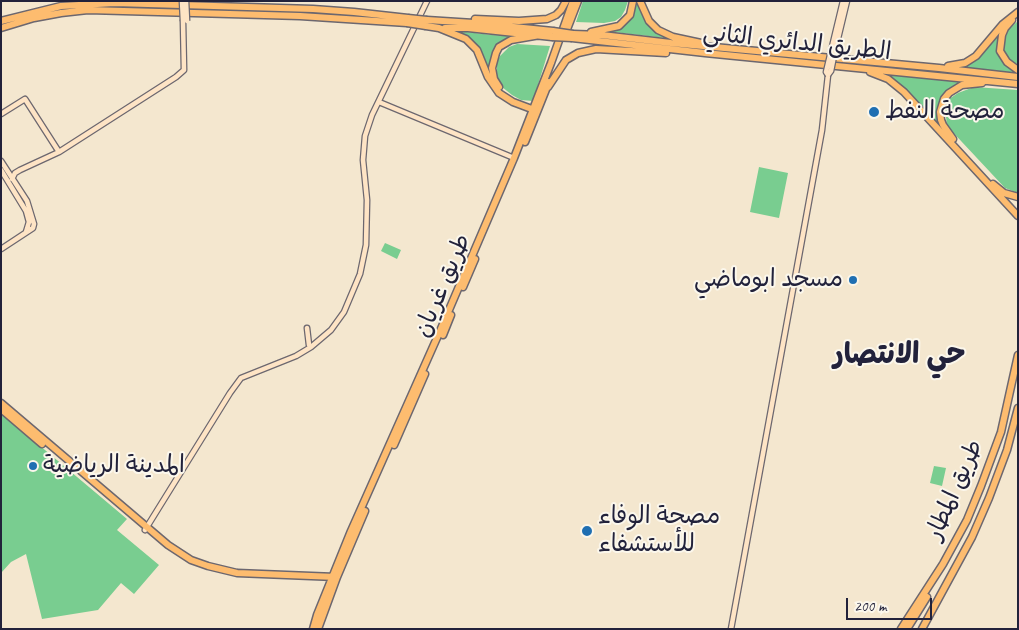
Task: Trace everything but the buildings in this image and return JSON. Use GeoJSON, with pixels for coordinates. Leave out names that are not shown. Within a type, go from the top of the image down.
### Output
{"type":"FeatureCollection","features":[{"type":"Feature","properties":{"kind":"highway"},"geometry":{"type":"LineString","coordinates":[[1,21],[62,6],[115,3],[313,9],[354,12],[427,23],[473,19],[519,21],[547,19],[561,10],[566,1]]}},
{"type":"Feature","properties":{"kind":"highway","name":"طريق غريان"},"geometry":{"type":"LineString","coordinates":[[334,579],[444,332],[536,108],[573,1]]}},
{"type":"Feature","properties":{"kind":"highway","name":"طريق غريان"},"geometry":{"type":"LineString","coordinates":[[334,579],[514,158],[536,108],[544,95],[578,1]]}},
{"type":"Feature","properties":{"kind":"highway"},"geometry":{"type":"LineString","coordinates":[[454,22],[575,35],[619,26],[630,15],[633,1]]}},
{"type":"Feature","properties":{"kind":"highway"},"geometry":{"type":"LineString","coordinates":[[640,1],[649,21],[658,30],[673,37],[722,48]]}},
{"type":"Feature","properties":{"kind":"highway"},"geometry":{"type":"LineString","coordinates":[[1,28],[34,18],[88,10],[407,20]]}},
{"type":"Feature","properties":{"kind":"highway"},"geometry":{"type":"LineString","coordinates":[[939,68],[958,65],[971,60],[984,48],[1003,24],[1018,12]]}},
{"type":"Feature","properties":{"kind":"highway"},"geometry":{"type":"LineString","coordinates":[[1018,16],[1005,28],[1000,51],[1006,62],[1018,70]]}},
{"type":"Feature","properties":{"kind":"highway"},"geometry":{"type":"LineString","coordinates":[[427,23],[463,37],[472,44],[477,50],[488,78],[499,93],[513,102],[536,108]]}},
{"type":"Feature","properties":{"kind":"highway"},"geometry":{"type":"LineString","coordinates":[[438,28],[468,28],[540,36]]}},
{"type":"Feature","properties":{"kind":"highway"},"geometry":{"type":"LineString","coordinates":[[536,108],[504,93],[494,79],[492,68],[496,53],[505,43],[517,39],[552,34]]}},
{"type":"Feature","properties":{"kind":"highway","name":"الطريق الدائري الثاني"},"geometry":{"type":"LineString","coordinates":[[575,35],[602,35],[1018,77]]}},
{"type":"Feature","properties":{"kind":"highway","name":"الطريق الدائري الثاني"},"geometry":{"type":"LineString","coordinates":[[575,35],[705,53],[1018,84]]}},
{"type":"Feature","properties":{"kind":"highway"},"geometry":{"type":"LineString","coordinates":[[544,95],[562,64],[570,56],[578,53],[596,50],[705,53]]}},
{"type":"Feature","properties":{"kind":"highway"},"geometry":{"type":"LineString","coordinates":[[859,68],[888,79],[904,92],[1018,216]]}},
{"type":"Feature","properties":{"kind":"highway"},"geometry":{"type":"LineString","coordinates":[[996,82],[970,84],[956,88],[944,99],[940,112],[941,120],[951,137],[994,184],[1004,193],[1018,198]]}},
{"type":"Feature","properties":{"kind":"highway","name":"طريق المطار"},"geometry":{"type":"LineString","coordinates":[[901,629],[933,581],[966,520],[984,478],[1001,432],[1018,355]]}},
{"type":"Feature","properties":{"kind":"highway"},"geometry":{"type":"LineString","coordinates":[[1,403],[146,529]]}},
{"type":"Feature","properties":{"kind":"highway","name":"طريق المطار"},"geometry":{"type":"LineString","coordinates":[[922,629],[940,592],[972,536],[989,498],[1007,450],[1018,408]]}},
{"type":"Feature","properties":{"kind":"highway"},"geometry":{"type":"LineString","coordinates":[[1,409],[181,558],[198,567],[238,576],[334,579]]}},
{"type":"Feature","properties":{"kind":"highway"},"geometry":{"type":"LineString","coordinates":[[907,629],[947,563],[966,520]]}},
{"type":"Feature","properties":{"kind":"highway"},"geometry":{"type":"LineString","coordinates":[[313,629],[334,579]]}},
{"type":"Feature","properties":{"kind":"highway"},"geometry":{"type":"LineString","coordinates":[[318,629],[334,579]]}},
{"type":"Feature","properties":{"kind":"highway"},"geometry":{"type":"LineString","coordinates":[[917,629],[940,592]]}},
{"type":"Feature","properties":{"kind":"street"},"geometry":{"type":"LineString","coordinates":[[182,1],[185,21]]}},
{"type":"Feature","properties":{"kind":"street"},"geometry":{"type":"LineString","coordinates":[[12,179],[15,173],[59,152],[152,93],[184,70],[186,1]]}},
{"type":"Feature","properties":{"kind":"street"},"geometry":{"type":"LineString","coordinates":[[146,529],[241,378],[304,351],[322,338],[337,323],[344,312],[360,274],[366,245],[368,222],[364,148],[367,130],[427,1]]}},
{"type":"Feature","properties":{"kind":"street"},"geometry":{"type":"LineString","coordinates":[[833,51],[843,1]]}},
{"type":"Feature","properties":{"kind":"street"},"geometry":{"type":"LineString","coordinates":[[731,629],[821,137],[828,75],[826,72],[847,1]]}},
{"type":"Feature","properties":{"kind":"street"},"geometry":{"type":"LineString","coordinates":[[1,114],[25,99],[59,152]]}},
{"type":"Feature","properties":{"kind":"street"},"geometry":{"type":"LineString","coordinates":[[379,102],[514,158]]}},
{"type":"Feature","properties":{"kind":"street"},"geometry":{"type":"LineString","coordinates":[[1,161],[27,201],[34,220],[33,228],[1,249]]}},
{"type":"Feature","properties":{"kind":"street"},"geometry":{"type":"LineString","coordinates":[[1,170],[26,210],[28,225],[25,233]]}},
{"type":"Feature","properties":{"kind":"street"},"geometry":{"type":"LineString","coordinates":[[307,328],[309,345]]}},
{"type":"Feature","properties":{"kind":"street"},"geometry":{"type":"LineString","coordinates":[[290,358],[322,338]]}},
{"type":"Feature","properties":{"kind":"green space"},"geometry":{"type":"Polygon","coordinates":[[[583,1],[628,1],[621,17],[615,21],[604,23],[576,22],[583,1]]]}},
{"type":"Feature","properties":{"kind":"green space"},"geometry":{"type":"Polygon","coordinates":[[[636,1],[639,1],[642,8],[666,36],[665,38],[605,31],[632,16],[636,1]]]}},
{"type":"Feature","properties":{"kind":"green space"},"geometry":{"type":"Polygon","coordinates":[[[1018,21],[1018,64],[1013,63],[1007,58],[1003,51],[1003,45],[1008,30],[1018,21]]]}},
{"type":"Feature","properties":{"kind":"green space"},"geometry":{"type":"Polygon","coordinates":[[[449,30],[520,36],[499,46],[493,81],[480,53],[449,30]]]}},
{"type":"Feature","properties":{"kind":"green space"},"geometry":{"type":"Polygon","coordinates":[[[1000,31],[997,37],[998,50],[1018,71],[1018,74],[951,67],[960,66],[1000,31]]]}},
{"type":"Feature","properties":{"kind":"green space"},"geometry":{"type":"Polygon","coordinates":[[[517,44],[550,46],[533,101],[521,100],[512,95],[502,87],[497,78],[497,62],[500,56],[509,47],[517,44]]]}},
{"type":"Feature","properties":{"kind":"green space"},"geometry":{"type":"Polygon","coordinates":[[[877,72],[973,81],[957,84],[947,90],[942,96],[937,116],[942,131],[877,72]]]}},
{"type":"Feature","properties":{"kind":"green space"},"geometry":{"type":"Polygon","coordinates":[[[974,87],[1018,90],[1018,193],[1005,188],[947,126],[945,108],[949,99],[958,93],[974,87]]]}},
{"type":"Feature","properties":{"kind":"green space"},"geometry":{"type":"Polygon","coordinates":[[[759,167],[788,173],[779,218],[750,212],[759,167]]]}},
{"type":"Feature","properties":{"kind":"green space"},"geometry":{"type":"Polygon","coordinates":[[[385,243],[401,250],[397,259],[381,251],[385,243]]]}},
{"type":"Feature","properties":{"kind":"green space","name":"المدينة الرياضية"},"geometry":{"type":"Polygon","coordinates":[[[1,413],[127,519],[117,530],[159,565],[134,594],[121,583],[98,610],[42,619],[26,554],[11,562],[1,573],[1,413]]]}},
{"type":"Feature","properties":{"kind":"green space"},"geometry":{"type":"Polygon","coordinates":[[[934,466],[946,468],[942,486],[930,483],[934,466]]]}},
{"type":"Feature","properties":{"kind":"place","name":"مصحة النفط"},"geometry":{"type":"Point","coordinates":[874,112]}},
{"type":"Feature","properties":{"kind":"place","name":"مسجد ابوماضي"},"geometry":{"type":"Point","coordinates":[853,280]}},
{"type":"Feature","properties":{"kind":"place","name":"المدينة الرياضية"},"geometry":{"type":"Point","coordinates":[33,466]}},
{"type":"Feature","properties":{"kind":"place","name":"مصحة الوفاء للأستشفاء"},"geometry":{"type":"Point","coordinates":[587,531]}},
{"type":"Feature","properties":{"kind":"district","name":"حي الانتصار"},"geometry":{"type":"Point","coordinates":[899,355]}}]}
